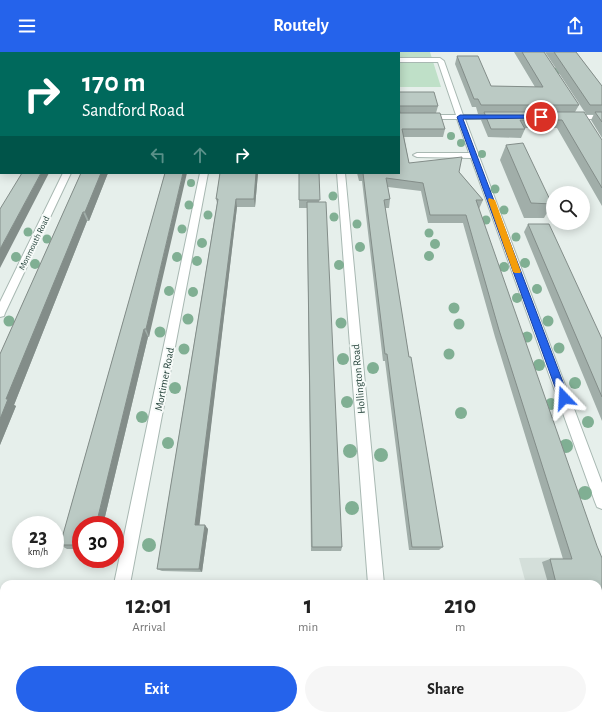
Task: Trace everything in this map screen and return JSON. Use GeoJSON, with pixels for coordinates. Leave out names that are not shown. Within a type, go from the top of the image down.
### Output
{"type":"FeatureCollection","features":[{"type":"Feature","properties":{"kind":"street"},"geometry":{"type":"LineString","coordinates":[[436,52],[602,502]]}},
{"type":"Feature","properties":{"kind":"street"},"geometry":{"type":"LineString","coordinates":[[400,60],[439,60]]}},
{"type":"Feature","properties":{"kind":"street"},"geometry":{"type":"LineString","coordinates":[[400,117],[509,117]]}},
{"type":"Feature","properties":{"kind":"street"},"geometry":{"type":"LineString","coordinates":[[560,117],[602,117]]}},
{"type":"Feature","properties":{"kind":"street"},"geometry":{"type":"LineString","coordinates":[[417,155],[475,156]]}},
{"type":"Feature","properties":{"kind":"street","name":"Monmouth Road"},"geometry":{"type":"LineString","coordinates":[[0,313],[67,174]]}},
{"type":"Feature","properties":{"kind":"street","name":"Mortimer Road"},"geometry":{"type":"LineString","coordinates":[[123,580],[204,174]]}},
{"type":"Feature","properties":{"kind":"street","name":"Hollington Road"},"geometry":{"type":"LineString","coordinates":[[342,174],[347,256],[376,580]]}},
{"type":"Feature","properties":{"kind":"shaded area"},"geometry":{"type":"Polygon","coordinates":[[[602,557],[602,580],[525,580],[519,558],[602,557]]]}},
{"type":"Feature","properties":{"kind":"green space"},"geometry":{"type":"Polygon","coordinates":[[[400,52],[430,52],[441,87],[400,87],[400,52]]]}},
{"type":"Feature","properties":{"kind":"building"},"geometry":{"type":"Polygon","coordinates":[[[522,52],[544,52],[579,105],[481,105],[478,99],[474,99],[457,56],[478,56],[491,86],[543,87],[522,52]]]}},
{"type":"Feature","properties":{"kind":"building"},"geometry":{"type":"Polygon","coordinates":[[[554,52],[576,52],[602,86],[602,105],[590,105],[554,52]]]}},
{"type":"Feature","properties":{"kind":"building"},"geometry":{"type":"Polygon","coordinates":[[[400,92],[434,92],[438,106],[400,106],[400,92]]]}},
{"type":"Feature","properties":{"kind":"building"},"geometry":{"type":"Polygon","coordinates":[[[484,112],[584,112],[602,140],[602,188],[562,120],[520,120],[525,129],[491,129],[484,112]]]}},
{"type":"Feature","properties":{"kind":"building"},"geometry":{"type":"Polygon","coordinates":[[[595,112],[602,112],[602,122],[595,112]]]}},
{"type":"Feature","properties":{"kind":"building"},"geometry":{"type":"Polygon","coordinates":[[[400,113],[440,113],[445,129],[402,129],[409,163],[462,157],[459,172],[483,200],[476,200],[602,558],[602,580],[555,580],[550,559],[572,559],[499,330],[466,215],[430,215],[423,183],[386,178],[390,199],[384,200],[409,357],[411,357],[443,547],[412,547],[387,354],[385,354],[363,174],[400,174],[400,113]]]}},
{"type":"Feature","properties":{"kind":"building"},"geometry":{"type":"Polygon","coordinates":[[[523,143],[546,191],[546,204],[531,203],[506,145],[523,143]]]}},
{"type":"Feature","properties":{"kind":"building"},"geometry":{"type":"Polygon","coordinates":[[[21,174],[40,174],[0,249],[0,209],[21,174]]]}},
{"type":"Feature","properties":{"kind":"building"},"geometry":{"type":"Polygon","coordinates":[[[81,174],[101,174],[85,212],[83,212],[6,399],[8,399],[0,419],[0,354],[81,174]]]}},
{"type":"Feature","properties":{"kind":"building"},"geometry":{"type":"Polygon","coordinates":[[[165,174],[183,174],[146,329],[144,329],[98,516],[72,516],[72,545],[64,545],[64,531],[165,174]]]}},
{"type":"Feature","properties":{"kind":"building"},"geometry":{"type":"Polygon","coordinates":[[[220,174],[256,174],[254,199],[236,199],[195,525],[205,525],[199,569],[157,569],[218,199],[216,199],[220,174]]]}},
{"type":"Feature","properties":{"kind":"building"},"geometry":{"type":"Polygon","coordinates":[[[299,174],[319,174],[320,200],[299,200],[299,174]]]}},
{"type":"Feature","properties":{"kind":"building"},"geometry":{"type":"Polygon","coordinates":[[[307,202],[326,202],[342,547],[312,547],[307,202]]]}},
{"type":"Feature","properties":{"kind":"building"},"geometry":{"type":"Polygon","coordinates":[[[528,224],[546,224],[546,230],[552,230],[602,339],[602,397],[528,224]]]}},
{"type":"Feature","properties":{"kind":"slow traffic"},"geometry":{"type":"LineString","coordinates":[[492,200],[517,272]]}},
{"type":"Feature","properties":{"kind":"route"},"geometry":{"type":"LineString","coordinates":[[541,117],[460,117],[564,398]]}}]}
